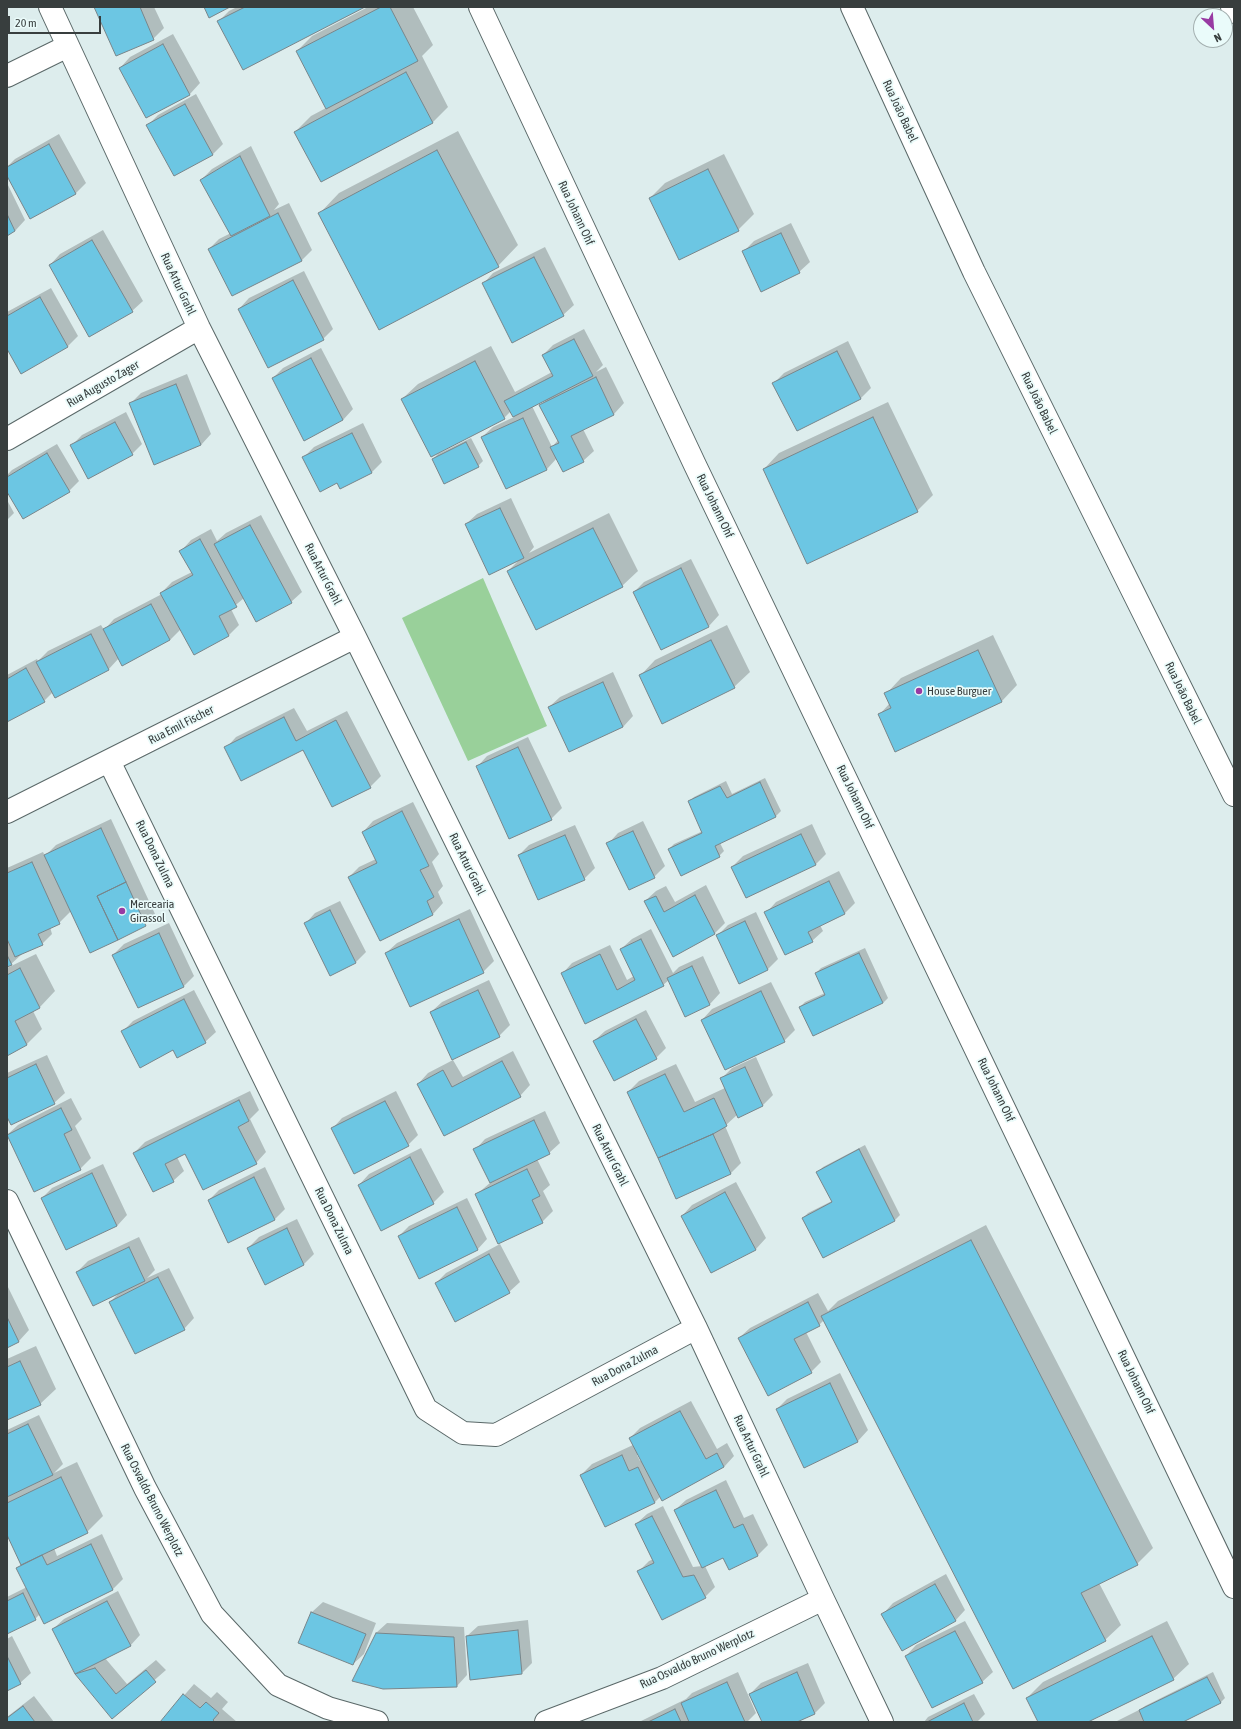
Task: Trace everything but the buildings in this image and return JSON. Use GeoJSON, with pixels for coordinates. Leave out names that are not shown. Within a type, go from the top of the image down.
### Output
{"type":"FeatureCollection","features":[{"type":"Feature","properties":{"kind":"street","name":"Rua Artur Grahl"},"geometry":{"type":"LineString","coordinates":[[50,7],[199,328],[355,637],[696,1328],[882,1722]]}},
{"type":"Feature","properties":{"kind":"street","name":"Rua Johann Ohf"},"geometry":{"type":"LineString","coordinates":[[480,7],[698,472],[1234,1586]]}},
{"type":"Feature","properties":{"kind":"street","name":"Rua João Babel"},"geometry":{"type":"LineString","coordinates":[[852,7],[974,272],[1234,795]]}},
{"type":"Feature","properties":{"kind":"street"},"geometry":{"type":"LineString","coordinates":[[1232,7],[1234,12]]}},
{"type":"Feature","properties":{"kind":"street"},"geometry":{"type":"LineString","coordinates":[[7,76],[68,46]]}},
{"type":"Feature","properties":{"kind":"street","name":"Rua Augusto Zager"},"geometry":{"type":"LineString","coordinates":[[7,439],[199,328]]}},
{"type":"Feature","properties":{"kind":"street","name":"Rua Emil Fischer"},"geometry":{"type":"LineString","coordinates":[[7,812],[355,637]]}},
{"type":"Feature","properties":{"kind":"street","name":"Rua Dona Zulma"},"geometry":{"type":"LineString","coordinates":[[109,761],[426,1408],[463,1433],[496,1435],[696,1328]]}},
{"type":"Feature","properties":{"kind":"street","name":"Rua Osvaldo Bruno Werplotz"},"geometry":{"type":"LineString","coordinates":[[7,1200],[145,1488],[212,1614],[278,1685],[328,1708],[377,1722]]}},
{"type":"Feature","properties":{"kind":"street","name":"Rua Osvaldo Bruno Werplotz"},"geometry":{"type":"LineString","coordinates":[[546,1722],[662,1678],[823,1599]]}},
{"type":"Feature","properties":{"kind":"green space"},"geometry":{"type":"Polygon","coordinates":[[[483,578],[547,726],[468,761],[402,618],[483,578]]]}},
{"type":"Feature","properties":{"kind":"place","name":"House Burguer"},"geometry":{"type":"Point","coordinates":[919,691]}},
{"type":"Feature","properties":{"kind":"place","name":"Mercearia Girassol"},"geometry":{"type":"Point","coordinates":[122,911]}}]}
